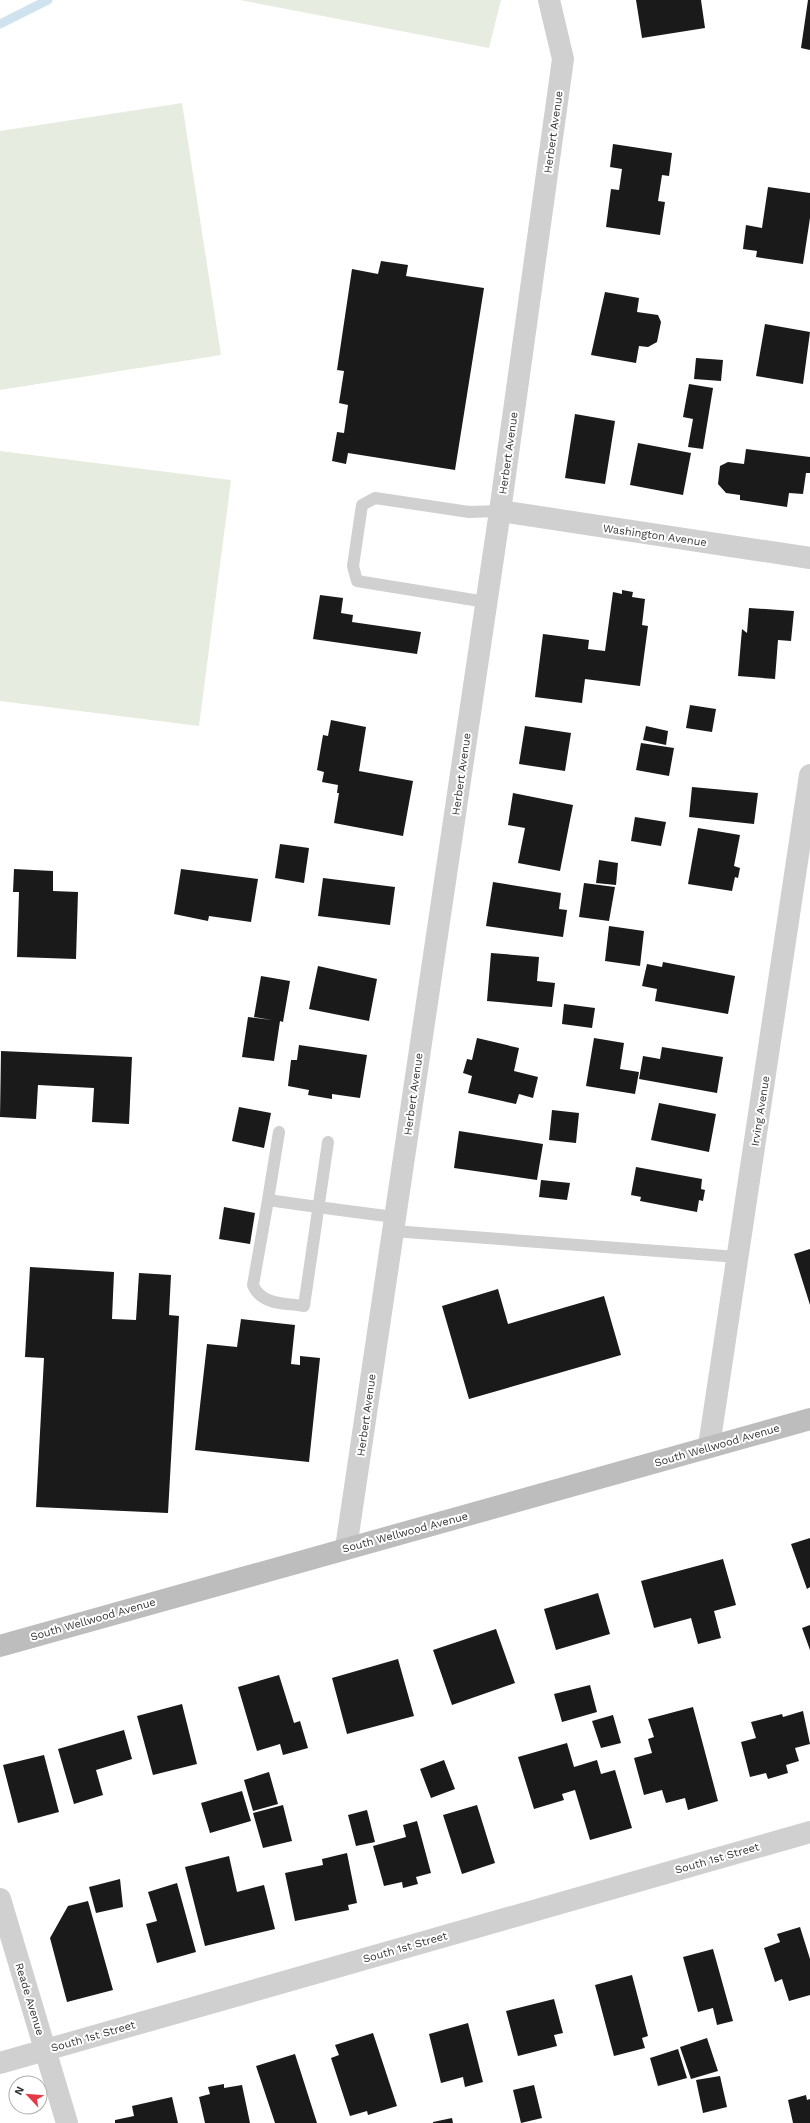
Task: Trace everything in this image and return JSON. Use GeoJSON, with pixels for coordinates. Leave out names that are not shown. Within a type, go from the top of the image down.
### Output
{"type":"FeatureCollection","features":[{"type":"Feature","properties":{"kind":"main road","name":"South Wellwood Avenue"},"geometry":{"type":"LineString","coordinates":[[0,1646],[810,1418]]}},
{"type":"Feature","properties":{"kind":"street","name":"Herbert Avenue"},"geometry":{"type":"LineString","coordinates":[[346,1548],[500,512],[563,59],[549,0]]}},
{"type":"Feature","properties":{"kind":"street","name":"Washington Avenue"},"geometry":{"type":"LineString","coordinates":[[500,512],[810,558]]}},
{"type":"Feature","properties":{"kind":"street","name":"Irving Avenue"},"geometry":{"type":"LineString","coordinates":[[709,1446],[810,775]]}},
{"type":"Feature","properties":{"kind":"street","name":"South 1st Street"},"geometry":{"type":"LineString","coordinates":[[0,2063],[810,1832]]}},
{"type":"Feature","properties":{"kind":"street","name":"Reade Avenue"},"geometry":{"type":"LineString","coordinates":[[0,1899],[67,2123]]}},
{"type":"Feature","properties":{"kind":"lane"},"geometry":{"type":"LineString","coordinates":[[486,602],[357,581],[353,566],[362,505],[375,498],[469,512],[500,512]]}},
{"type":"Feature","properties":{"kind":"lane"},"geometry":{"type":"LineString","coordinates":[[279,1132],[253,1285],[256,1294],[263,1299],[304,1306],[328,1142]]}},
{"type":"Feature","properties":{"kind":"lane"},"geometry":{"type":"LineString","coordinates":[[268,1200],[319,1207],[394,1224],[738,1257]]}},
{"type":"Feature","properties":{"kind":"shaded area"},"geometry":{"type":"Polygon","coordinates":[[[240,0],[501,0],[489,48],[240,0]]]}},
{"type":"Feature","properties":{"kind":"shaded area"},"geometry":{"type":"Polygon","coordinates":[[[182,103],[221,355],[0,390],[0,131],[182,103]]]}},
{"type":"Feature","properties":{"kind":"shaded area"},"geometry":{"type":"Polygon","coordinates":[[[0,451],[231,480],[199,726],[0,701],[0,451]]]}},
{"type":"Feature","properties":{"kind":"building"},"geometry":{"type":"Polygon","coordinates":[[[636,0],[701,0],[705,28],[642,38],[636,0]]]}},
{"type":"Feature","properties":{"kind":"building"},"geometry":{"type":"Polygon","coordinates":[[[808,0],[810,0],[810,50],[801,48],[808,0]]]}},
{"type":"Feature","properties":{"kind":"building"},"geometry":{"type":"Polygon","coordinates":[[[613,144],[672,153],[669,176],[662,175],[658,201],[665,202],[660,235],[606,227],[611,189],[619,190],[622,169],[610,167],[613,144]]]}},
{"type":"Feature","properties":{"kind":"building"},"geometry":{"type":"Polygon","coordinates":[[[768,187],[810,193],[810,218],[803,264],[756,257],[757,251],[743,249],[746,225],[762,228],[768,187]]]}},
{"type":"Feature","properties":{"kind":"building"},"geometry":{"type":"Polygon","coordinates":[[[381,261],[408,265],[406,276],[484,288],[455,470],[348,453],[346,464],[332,461],[337,432],[344,433],[348,405],[339,403],[344,371],[337,370],[352,269],[378,274],[381,261]]]}},
{"type":"Feature","properties":{"kind":"building"},"geometry":{"type":"Polygon","coordinates":[[[605,292],[639,298],[637,312],[658,315],[661,322],[657,342],[648,347],[639,346],[636,363],[591,355],[605,292]]]}},
{"type":"Feature","properties":{"kind":"building"},"geometry":{"type":"Polygon","coordinates":[[[765,324],[810,332],[803,384],[756,376],[765,324]]]}},
{"type":"Feature","properties":{"kind":"building"},"geometry":{"type":"Polygon","coordinates":[[[696,358],[723,360],[721,381],[694,379],[696,358]]]}},
{"type":"Feature","properties":{"kind":"building"},"geometry":{"type":"Polygon","coordinates":[[[689,384],[713,388],[703,449],[688,447],[693,419],[683,417],[689,384]]]}},
{"type":"Feature","properties":{"kind":"building"},"geometry":{"type":"Polygon","coordinates":[[[575,414],[615,421],[605,484],[565,478],[575,414]]]}},
{"type":"Feature","properties":{"kind":"building"},"geometry":{"type":"Polygon","coordinates":[[[638,443],[691,453],[683,495],[630,485],[638,443]]]}},
{"type":"Feature","properties":{"kind":"building"},"geometry":{"type":"Polygon","coordinates":[[[746,449],[810,457],[810,473],[806,473],[803,494],[789,493],[787,507],[740,500],[740,495],[726,493],[718,484],[720,466],[728,462],[744,464],[746,449]]]}},
{"type":"Feature","properties":{"kind":"building"},"geometry":{"type":"Polygon","coordinates":[[[622,590],[633,592],[632,597],[645,599],[642,625],[648,626],[640,686],[585,679],[582,703],[535,697],[543,634],[589,640],[588,649],[605,651],[613,592],[622,594],[622,590]]]}},
{"type":"Feature","properties":{"kind":"building"},"geometry":{"type":"Polygon","coordinates":[[[320,595],[343,598],[341,613],[353,615],[352,622],[421,632],[417,654],[313,639],[320,595]]]}},
{"type":"Feature","properties":{"kind":"building"},"geometry":{"type":"Polygon","coordinates":[[[749,608],[794,611],[791,641],[778,640],[775,679],[738,676],[742,629],[747,633],[749,608]]]}},
{"type":"Feature","properties":{"kind":"building"},"geometry":{"type":"Polygon","coordinates":[[[690,705],[716,709],[712,732],[686,728],[690,705]]]}},
{"type":"Feature","properties":{"kind":"building"},"geometry":{"type":"Polygon","coordinates":[[[331,720],[366,727],[359,771],[413,781],[403,836],[334,823],[339,793],[337,793],[338,785],[322,782],[324,772],[317,770],[323,735],[328,736],[331,720]]]}},
{"type":"Feature","properties":{"kind":"building"},"geometry":{"type":"Polygon","coordinates":[[[525,726],[571,733],[565,771],[519,764],[525,726]]]}},
{"type":"Feature","properties":{"kind":"building"},"geometry":{"type":"Polygon","coordinates":[[[646,726],[668,731],[666,745],[643,740],[646,726]]]}},
{"type":"Feature","properties":{"kind":"building"},"geometry":{"type":"Polygon","coordinates":[[[641,743],[674,748],[669,776],[636,770],[641,743]]]}},
{"type":"Feature","properties":{"kind":"building"},"geometry":{"type":"Polygon","coordinates":[[[692,787],[758,793],[754,824],[689,817],[692,787]]]}},
{"type":"Feature","properties":{"kind":"building"},"geometry":{"type":"Polygon","coordinates":[[[513,793],[573,805],[560,871],[518,863],[525,828],[508,825],[513,793]]]}},
{"type":"Feature","properties":{"kind":"building"},"geometry":{"type":"Polygon","coordinates":[[[635,817],[666,822],[661,846],[631,841],[635,817]]]}},
{"type":"Feature","properties":{"kind":"building"},"geometry":{"type":"Polygon","coordinates":[[[698,828],[740,835],[734,866],[740,868],[738,878],[735,877],[732,891],[688,884],[698,828]]]}},
{"type":"Feature","properties":{"kind":"building"},"geometry":{"type":"Polygon","coordinates":[[[280,844],[309,848],[304,883],[275,878],[280,844]]]}},
{"type":"Feature","properties":{"kind":"building"},"geometry":{"type":"Polygon","coordinates":[[[599,860],[618,863],[616,885],[596,883],[599,860]]]}},
{"type":"Feature","properties":{"kind":"building"},"geometry":{"type":"Polygon","coordinates":[[[14,869],[53,871],[53,891],[78,892],[76,959],[17,957],[19,892],[13,892],[14,869]]]}},
{"type":"Feature","properties":{"kind":"building"},"geometry":{"type":"Polygon","coordinates":[[[181,869],[258,879],[251,922],[209,916],[208,921],[174,914],[181,869]]]}},
{"type":"Feature","properties":{"kind":"building"},"geometry":{"type":"Polygon","coordinates":[[[323,878],[395,887],[390,925],[318,916],[323,878]]]}},
{"type":"Feature","properties":{"kind":"building"},"geometry":{"type":"Polygon","coordinates":[[[493,882],[561,893],[559,909],[567,910],[563,937],[486,926],[493,882]]]}},
{"type":"Feature","properties":{"kind":"building"},"geometry":{"type":"Polygon","coordinates":[[[584,883],[615,887],[609,921],[579,917],[584,883]]]}},
{"type":"Feature","properties":{"kind":"building"},"geometry":{"type":"Polygon","coordinates":[[[609,926],[644,931],[640,966],[605,961],[609,926]]]}},
{"type":"Feature","properties":{"kind":"building"},"geometry":{"type":"Polygon","coordinates":[[[491,953],[539,957],[537,981],[555,983],[552,1007],[487,1001],[491,953]]]}},
{"type":"Feature","properties":{"kind":"building"},"geometry":{"type":"Polygon","coordinates":[[[663,962],[735,976],[728,1014],[655,1001],[657,989],[642,986],[647,964],[662,967],[663,962]]]}},
{"type":"Feature","properties":{"kind":"building"},"geometry":{"type":"Polygon","coordinates":[[[318,966],[377,979],[369,1021],[309,1009],[318,966]]]}},
{"type":"Feature","properties":{"kind":"building"},"geometry":{"type":"Polygon","coordinates":[[[261,976],[290,981],[283,1022],[280,1021],[274,1061],[242,1057],[248,1017],[272,1020],[254,1017],[261,976]]]}},
{"type":"Feature","properties":{"kind":"building"},"geometry":{"type":"Polygon","coordinates":[[[564,1004],[595,1008],[592,1028],[562,1024],[564,1004]]]}},
{"type":"Feature","properties":{"kind":"building"},"geometry":{"type":"Polygon","coordinates":[[[477,1038],[519,1048],[514,1071],[538,1077],[533,1098],[519,1094],[516,1104],[468,1093],[472,1076],[463,1073],[467,1059],[472,1060],[477,1038]]]}},
{"type":"Feature","properties":{"kind":"building"},"geometry":{"type":"Polygon","coordinates":[[[594,1038],[624,1043],[620,1069],[639,1072],[635,1094],[586,1086],[594,1038]]]}},
{"type":"Feature","properties":{"kind":"building"},"geometry":{"type":"Polygon","coordinates":[[[299,1045],[367,1055],[360,1098],[332,1094],[332,1099],[308,1095],[309,1090],[288,1086],[291,1060],[297,1060],[299,1045]]]}},
{"type":"Feature","properties":{"kind":"building"},"geometry":{"type":"Polygon","coordinates":[[[662,1047],[723,1057],[717,1093],[639,1079],[643,1056],[660,1059],[662,1047]]]}},
{"type":"Feature","properties":{"kind":"building"},"geometry":{"type":"Polygon","coordinates":[[[1,1051],[132,1057],[129,1124],[92,1122],[94,1088],[38,1085],[36,1119],[0,1117],[1,1051]]]}},
{"type":"Feature","properties":{"kind":"building"},"geometry":{"type":"Polygon","coordinates":[[[659,1103],[716,1114],[709,1152],[651,1140],[659,1103]]]}},
{"type":"Feature","properties":{"kind":"building"},"geometry":{"type":"Polygon","coordinates":[[[239,1107],[271,1113],[264,1148],[232,1141],[239,1107]]]}},
{"type":"Feature","properties":{"kind":"building"},"geometry":{"type":"Polygon","coordinates":[[[552,1110],[579,1113],[576,1143],[549,1140],[552,1110]]]}},
{"type":"Feature","properties":{"kind":"building"},"geometry":{"type":"Polygon","coordinates":[[[459,1131],[543,1144],[537,1180],[454,1168],[459,1131]]]}},
{"type":"Feature","properties":{"kind":"building"},"geometry":{"type":"Polygon","coordinates":[[[636,1167],[702,1179],[701,1189],[705,1190],[703,1201],[699,1200],[697,1212],[640,1201],[641,1197],[631,1195],[636,1167]]]}},
{"type":"Feature","properties":{"kind":"building"},"geometry":{"type":"Polygon","coordinates":[[[541,1180],[570,1183],[567,1200],[539,1197],[541,1180]]]}},
{"type":"Feature","properties":{"kind":"building"},"geometry":{"type":"Polygon","coordinates":[[[224,1207],[255,1213],[250,1244],[219,1239],[224,1207]]]}},
{"type":"Feature","properties":{"kind":"building"},"geometry":{"type":"Polygon","coordinates":[[[810,1249],[810,1305],[794,1254],[810,1249]]]}},
{"type":"Feature","properties":{"kind":"building"},"geometry":{"type":"Polygon","coordinates":[[[30,1267],[114,1272],[112,1319],[136,1320],[139,1273],[171,1275],[169,1315],[179,1316],[168,1513],[36,1507],[44,1358],[25,1357],[30,1267]]]}},
{"type":"Feature","properties":{"kind":"building"},"geometry":{"type":"Polygon","coordinates":[[[498,1289],[508,1324],[604,1296],[621,1355],[469,1399],[442,1306],[498,1289]]]}},
{"type":"Feature","properties":{"kind":"building"},"geometry":{"type":"Polygon","coordinates":[[[241,1319],[295,1325],[291,1364],[300,1365],[300,1356],[320,1358],[309,1462],[195,1450],[207,1344],[237,1347],[241,1319]]]}},
{"type":"Feature","properties":{"kind":"building"},"geometry":{"type":"Polygon","coordinates":[[[810,1538],[810,1587],[807,1589],[791,1544],[810,1538]]]}},
{"type":"Feature","properties":{"kind":"building"},"geometry":{"type":"Polygon","coordinates":[[[723,1559],[736,1605],[714,1611],[721,1638],[698,1644],[691,1618],[654,1628],[641,1581],[723,1559]]]}},
{"type":"Feature","properties":{"kind":"building"},"geometry":{"type":"Polygon","coordinates":[[[598,1593],[610,1634],[556,1650],[544,1609],[598,1593]]]}},
{"type":"Feature","properties":{"kind":"building"},"geometry":{"type":"Polygon","coordinates":[[[810,1625],[810,1650],[802,1628],[810,1625]]]}},
{"type":"Feature","properties":{"kind":"building"},"geometry":{"type":"Polygon","coordinates":[[[496,1629],[515,1683],[452,1705],[433,1650],[496,1629]]]}},
{"type":"Feature","properties":{"kind":"building"},"geometry":{"type":"Polygon","coordinates":[[[398,1659],[414,1716],[347,1734],[332,1678],[398,1659]]]}},
{"type":"Feature","properties":{"kind":"building"},"geometry":{"type":"Polygon","coordinates":[[[279,1675],[294,1723],[300,1721],[308,1748],[283,1755],[280,1744],[257,1751],[238,1687],[279,1675]]]}},
{"type":"Feature","properties":{"kind":"building"},"geometry":{"type":"Polygon","coordinates":[[[590,1685],[597,1712],[562,1722],[554,1694],[590,1685]]]}},
{"type":"Feature","properties":{"kind":"building"},"geometry":{"type":"Polygon","coordinates":[[[182,1704],[197,1764],[153,1775],[137,1716],[182,1704]]]}},
{"type":"Feature","properties":{"kind":"building"},"geometry":{"type":"Polygon","coordinates":[[[693,1707],[718,1801],[688,1810],[685,1798],[666,1803],[662,1790],[644,1795],[634,1758],[652,1753],[648,1739],[654,1737],[648,1719],[693,1707]]]}},
{"type":"Feature","properties":{"kind":"building"},"geometry":{"type":"Polygon","coordinates":[[[803,1711],[810,1744],[795,1748],[799,1761],[786,1765],[788,1773],[768,1779],[766,1773],[750,1777],[741,1742],[756,1738],[751,1722],[782,1714],[783,1717],[803,1711]]]}},
{"type":"Feature","properties":{"kind":"building"},"geometry":{"type":"Polygon","coordinates":[[[613,1715],[621,1743],[601,1748],[592,1721],[613,1715]]]}},
{"type":"Feature","properties":{"kind":"building"},"geometry":{"type":"Polygon","coordinates":[[[124,1730],[132,1759],[96,1770],[103,1795],[74,1804],[58,1749],[124,1730]]]}},
{"type":"Feature","properties":{"kind":"building"},"geometry":{"type":"Polygon","coordinates":[[[567,1743],[574,1767],[597,1760],[601,1774],[615,1770],[632,1828],[590,1840],[575,1790],[562,1794],[564,1800],[534,1809],[518,1757],[567,1743]]]}},
{"type":"Feature","properties":{"kind":"building"},"geometry":{"type":"Polygon","coordinates":[[[44,1755],[59,1812],[18,1823],[3,1765],[44,1755]]]}},
{"type":"Feature","properties":{"kind":"building"},"geometry":{"type":"Polygon","coordinates":[[[444,1760],[455,1789],[431,1798],[420,1769],[444,1760]]]}},
{"type":"Feature","properties":{"kind":"building"},"geometry":{"type":"Polygon","coordinates":[[[269,1772],[278,1804],[253,1811],[244,1780],[269,1772]]]}},
{"type":"Feature","properties":{"kind":"building"},"geometry":{"type":"Polygon","coordinates":[[[242,1791],[251,1821],[210,1833],[201,1803],[242,1791]]]}},
{"type":"Feature","properties":{"kind":"building"},"geometry":{"type":"Polygon","coordinates":[[[283,1805],[292,1841],[263,1848],[253,1813],[283,1805]]]}},
{"type":"Feature","properties":{"kind":"building"},"geometry":{"type":"Polygon","coordinates":[[[477,1805],[495,1863],[462,1874],[443,1815],[477,1805]]]}},
{"type":"Feature","properties":{"kind":"building"},"geometry":{"type":"Polygon","coordinates":[[[367,1810],[375,1842],[356,1846],[348,1815],[367,1810]]]}},
{"type":"Feature","properties":{"kind":"building"},"geometry":{"type":"Polygon","coordinates":[[[417,1821],[431,1873],[416,1877],[418,1884],[403,1888],[402,1882],[384,1886],[373,1846],[406,1837],[403,1825],[417,1821]]]}},
{"type":"Feature","properties":{"kind":"building"},"geometry":{"type":"Polygon","coordinates":[[[347,1853],[357,1903],[348,1905],[349,1910],[295,1921],[285,1873],[323,1865],[322,1859],[347,1853]]]}},
{"type":"Feature","properties":{"kind":"building"},"geometry":{"type":"Polygon","coordinates":[[[229,1856],[237,1892],[264,1885],[275,1929],[205,1946],[185,1867],[229,1856]]]}},
{"type":"Feature","properties":{"kind":"building"},"geometry":{"type":"Polygon","coordinates":[[[120,1879],[123,1907],[96,1913],[89,1887],[120,1879]]]}},
{"type":"Feature","properties":{"kind":"building"},"geometry":{"type":"Polygon","coordinates":[[[177,1883],[196,1952],[157,1963],[146,1924],[157,1921],[148,1892],[177,1883]]]}},
{"type":"Feature","properties":{"kind":"building"},"geometry":{"type":"Polygon","coordinates":[[[88,1901],[113,1990],[67,2002],[50,1938],[68,1906],[88,1901]]]}},
{"type":"Feature","properties":{"kind":"building"},"geometry":{"type":"Polygon","coordinates":[[[800,1927],[810,1959],[810,1995],[789,2001],[782,1979],[775,1982],[764,1948],[780,1942],[777,1934],[800,1927]]]}},
{"type":"Feature","properties":{"kind":"building"},"geometry":{"type":"Polygon","coordinates":[[[713,1949],[733,2021],[717,2025],[713,2008],[698,2012],[683,1957],[713,1949]]]}},
{"type":"Feature","properties":{"kind":"building"},"geometry":{"type":"Polygon","coordinates":[[[632,1975],[648,2036],[642,2038],[645,2048],[614,2056],[595,1985],[632,1975]]]}},
{"type":"Feature","properties":{"kind":"building"},"geometry":{"type":"Polygon","coordinates":[[[554,1999],[563,2033],[554,2035],[557,2046],[518,2056],[506,2011],[554,1999]]]}},
{"type":"Feature","properties":{"kind":"building"},"geometry":{"type":"Polygon","coordinates":[[[468,2023],[483,2082],[465,2087],[463,2077],[441,2083],[429,2034],[468,2023]]]}},
{"type":"Feature","properties":{"kind":"building"},"geometry":{"type":"Polygon","coordinates":[[[373,2033],[397,2106],[368,2115],[367,2111],[350,2116],[331,2058],[339,2055],[335,2045],[373,2033]]]}},
{"type":"Feature","properties":{"kind":"building"},"geometry":{"type":"Polygon","coordinates":[[[707,2038],[718,2071],[691,2079],[680,2047],[707,2038]]]}},
{"type":"Feature","properties":{"kind":"building"},"geometry":{"type":"Polygon","coordinates":[[[678,2049],[687,2078],[658,2086],[650,2058],[678,2049]]]}},
{"type":"Feature","properties":{"kind":"building"},"geometry":{"type":"Polygon","coordinates":[[[295,2054],[317,2123],[275,2123],[256,2066],[295,2054]]]}},
{"type":"Feature","properties":{"kind":"building"},"geometry":{"type":"Polygon","coordinates":[[[720,2076],[727,2107],[703,2113],[696,2080],[720,2076]]]}},
{"type":"Feature","properties":{"kind":"building"},"geometry":{"type":"Polygon","coordinates":[[[224,2084],[224,2088],[242,2085],[250,2123],[205,2123],[199,2097],[210,2094],[208,2087],[224,2084]]]}},
{"type":"Feature","properties":{"kind":"building"},"geometry":{"type":"Polygon","coordinates":[[[534,2085],[542,2118],[521,2123],[513,2090],[534,2085]]]}},
{"type":"Feature","properties":{"kind":"building"},"geometry":{"type":"Polygon","coordinates":[[[806,2095],[807,2100],[810,2099],[810,2123],[793,2123],[788,2100],[806,2095]]]}},
{"type":"Feature","properties":{"kind":"building"},"geometry":{"type":"Polygon","coordinates":[[[172,2097],[178,2123],[115,2123],[115,2120],[134,2116],[132,2106],[172,2097]]]}},
{"type":"Feature","properties":{"kind":"building"},"geometry":{"type":"Polygon","coordinates":[[[452,2118],[453,2123],[433,2123],[433,2122],[452,2118]]]}},
{"type":"Feature","properties":{"kind":"waterway"},"geometry":{"type":"LineString","coordinates":[[0,24],[48,0]]}}]}
